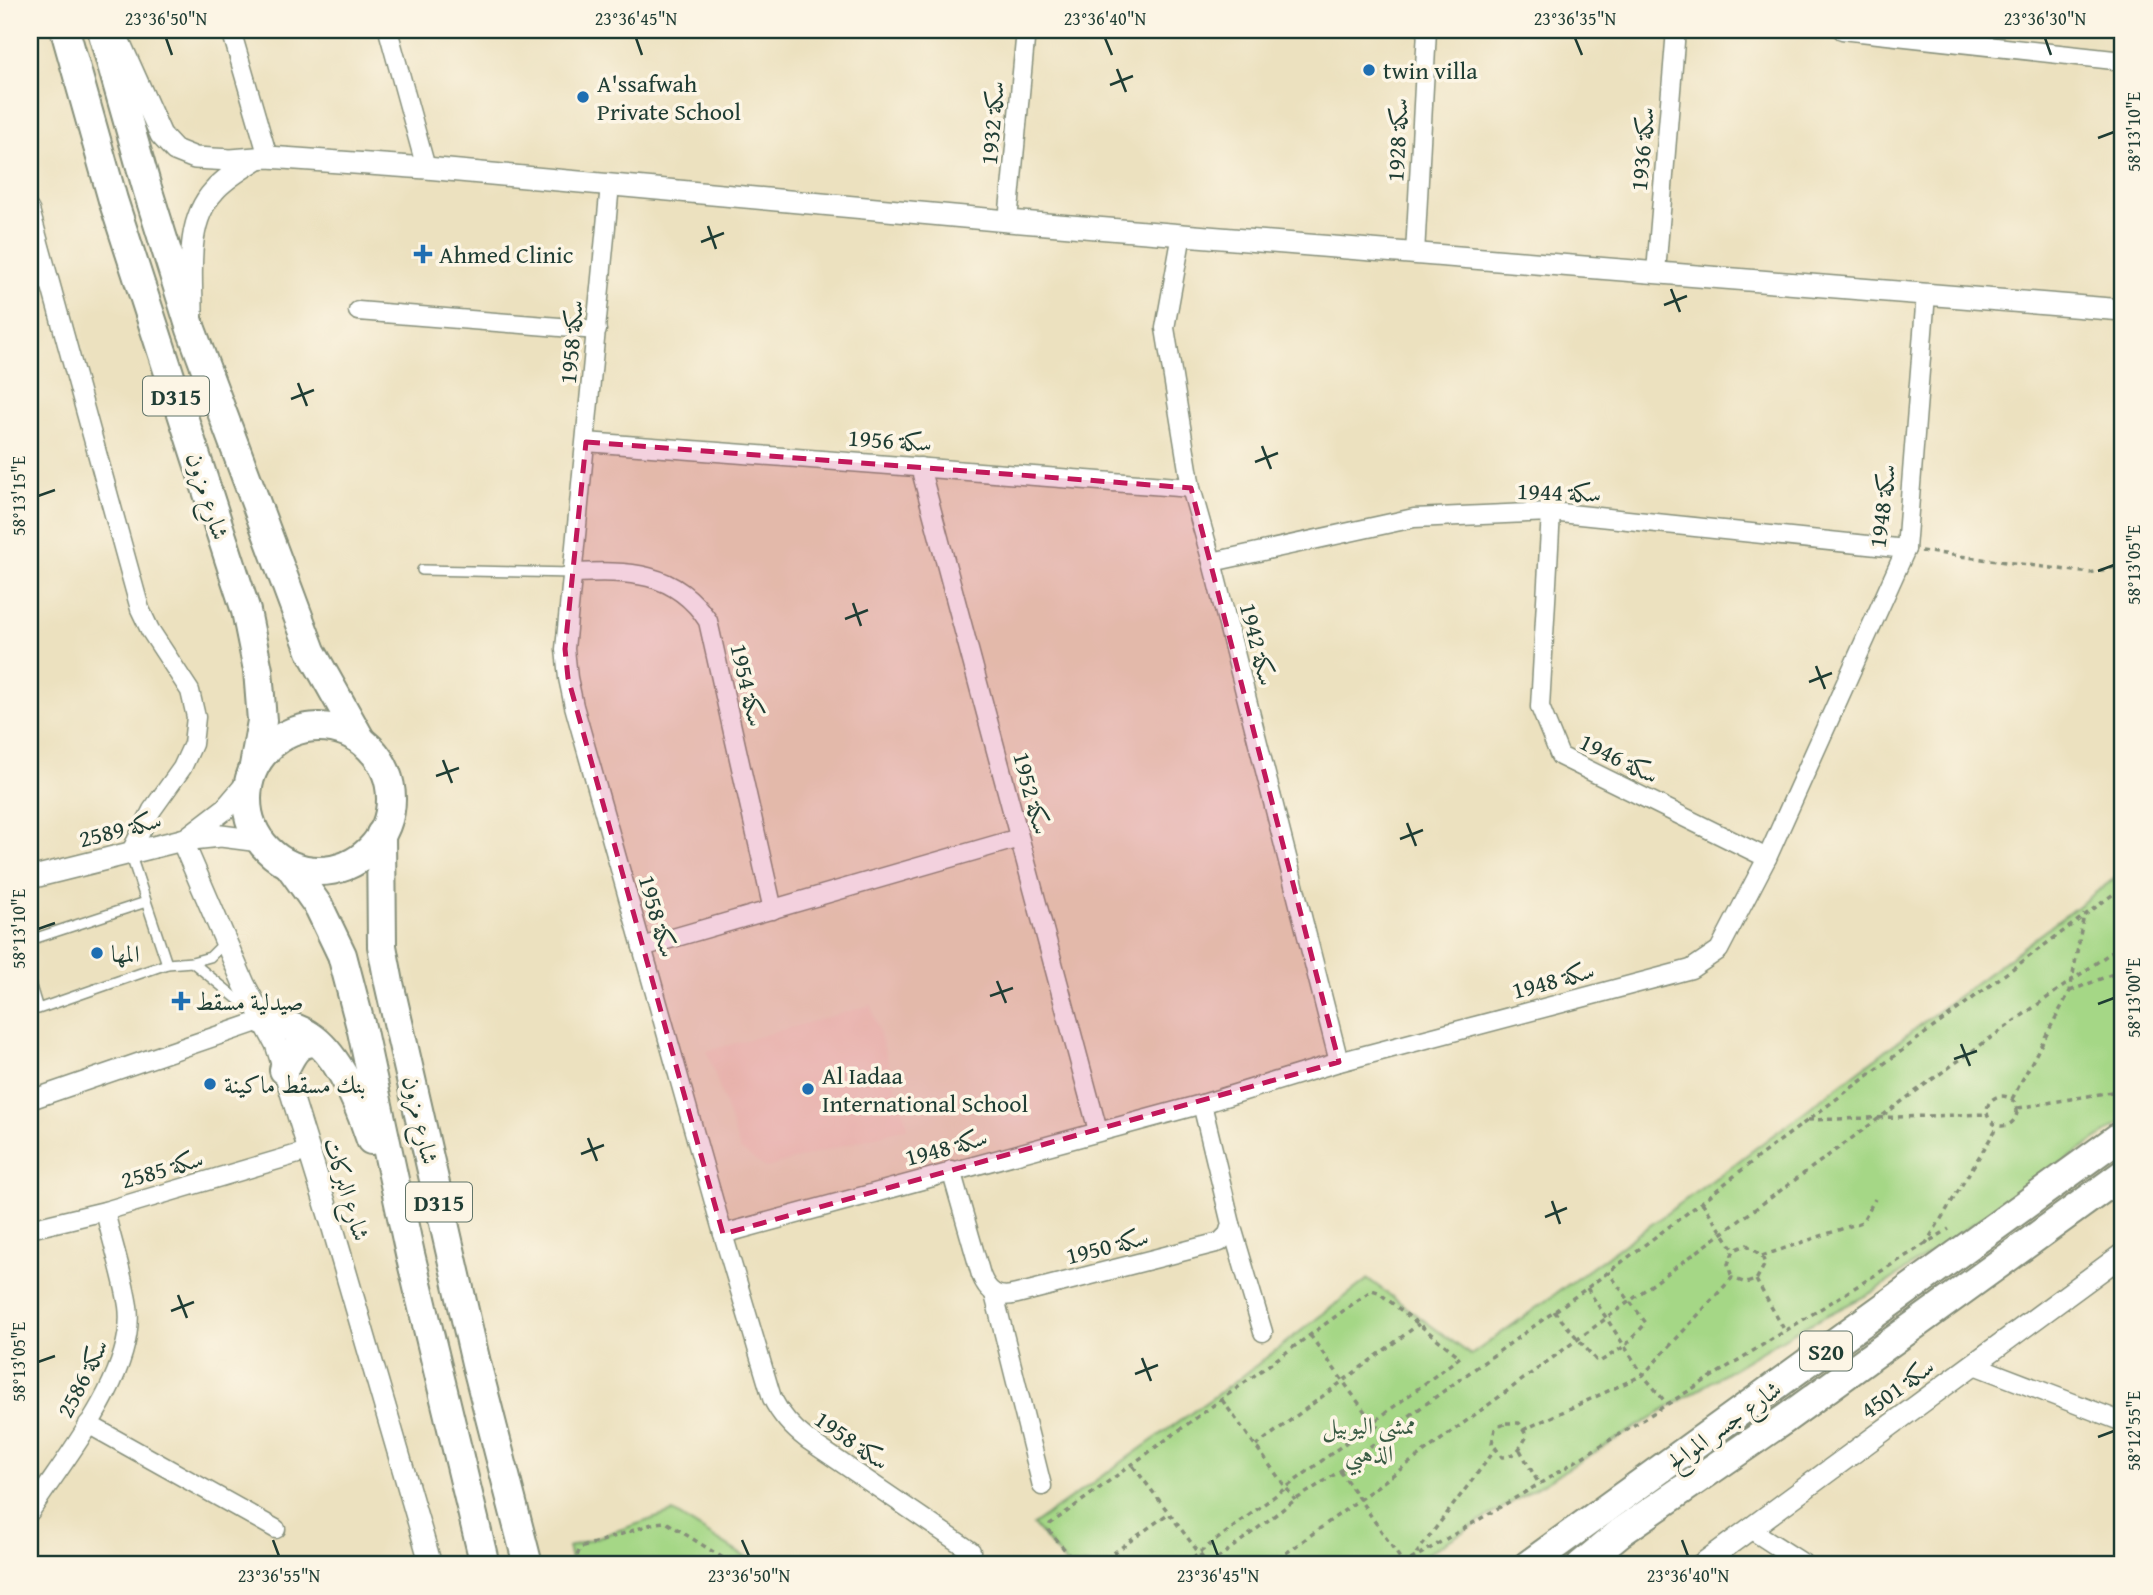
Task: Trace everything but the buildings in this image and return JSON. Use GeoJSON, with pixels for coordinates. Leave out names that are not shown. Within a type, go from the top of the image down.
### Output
{"type":"FeatureCollection","features":[{"type":"Feature","properties":{"kind":"main road","name":"شارع مزون"},"geometry":{"type":"LineString","coordinates":[[65,30],[113,200],[246,611],[258,670],[262,721],[251,774]]}},
{"type":"Feature","properties":{"kind":"main road","name":"شارع مزون"},"geometry":{"type":"LineString","coordinates":[[102,30],[191,329],[311,651],[361,740]]}},
{"type":"Feature","properties":{"kind":"main road"},"geometry":{"type":"LineString","coordinates":[[251,774],[269,746],[290,732],[314,726],[338,729],[361,740]]}},
{"type":"Feature","properties":{"kind":"main road","name":"D315"},"geometry":{"type":"LineString","coordinates":[[251,774],[246,803],[250,823],[260,841],[289,864],[309,870],[331,870],[351,863],[368,851],[381,834],[389,814],[390,794],[386,773],[376,755],[361,740]]}},
{"type":"Feature","properties":{"kind":"main road","name":"شارع مزون"},"geometry":{"type":"LineString","coordinates":[[381,834],[380,909],[384,958],[476,1363],[528,1565]]}},
{"type":"Feature","properties":{"kind":"main road","name":"شارع مزون"},"geometry":{"type":"LineString","coordinates":[[289,864],[319,907],[342,955],[362,1031],[410,1254],[485,1565]]}},
{"type":"Feature","properties":{"kind":"main road"},"geometry":{"type":"LineString","coordinates":[[263,1020],[293,1027],[312,1037],[334,1062],[362,1110],[410,1254]]}},
{"type":"Feature","properties":{"kind":"main road"},"geometry":{"type":"LineString","coordinates":[[284,1070],[300,1045],[317,1042]]}},
{"type":"Feature","properties":{"kind":"main road","name":"شارع جسر الموالح"},"geometry":{"type":"LineString","coordinates":[[1528,1565],[2123,1134]]}},
{"type":"Feature","properties":{"kind":"main road","name":"شارع جسر الموالح"},"geometry":{"type":"LineString","coordinates":[[1581,1565],[1621,1532],[1785,1419],[2123,1174]]}},
{"type":"Feature","properties":{"kind":"street"},"geometry":{"type":"LineString","coordinates":[[114,30],[161,135],[175,150],[195,158],[264,157],[426,168],[1008,221],[2123,310]]}},
{"type":"Feature","properties":{"kind":"street"},"geometry":{"type":"LineString","coordinates":[[231,30],[264,157]]}},
{"type":"Feature","properties":{"kind":"street"},"geometry":{"type":"LineString","coordinates":[[388,30],[426,168]]}},
{"type":"Feature","properties":{"kind":"street","name":"سكة 1932"},"geometry":{"type":"LineString","coordinates":[[1008,221],[1026,30]]}},
{"type":"Feature","properties":{"kind":"street","name":"سكة 1928"},"geometry":{"type":"LineString","coordinates":[[1415,254],[1427,30]]}},
{"type":"Feature","properties":{"kind":"street","name":"سكة 1936"},"geometry":{"type":"LineString","coordinates":[[1656,272],[1676,30]]}},
{"type":"Feature","properties":{"kind":"street"},"geometry":{"type":"LineString","coordinates":[[1842,30],[2123,61]]}},
{"type":"Feature","properties":{"kind":"street"},"geometry":{"type":"LineString","coordinates":[[191,329],[194,232],[204,205],[211,193],[224,181],[264,157]]}},
{"type":"Feature","properties":{"kind":"street","name":"سكة 1958"},"geometry":{"type":"LineString","coordinates":[[610,184],[565,649],[568,678],[723,1234],[766,1381],[781,1415],[793,1429],[808,1440],[971,1551]]}},
{"type":"Feature","properties":{"kind":"street"},"geometry":{"type":"LineString","coordinates":[[30,211],[140,609],[150,630],[190,691],[196,717],[193,744],[182,768],[152,810],[130,853]]}},
{"type":"Feature","properties":{"kind":"street","name":"سكة 1942"},"geometry":{"type":"LineString","coordinates":[[1181,234],[1165,328],[1191,488],[1339,1062]]}},
{"type":"Feature","properties":{"kind":"street","name":"سكة 1948"},"geometry":{"type":"LineString","coordinates":[[723,1234],[1202,1104],[1339,1062],[1691,969],[1718,950],[1767,858],[1906,549],[1926,293]]}},
{"type":"Feature","properties":{"kind":"street"},"geometry":{"type":"LineString","coordinates":[[358,311],[597,330]]}},
{"type":"Feature","properties":{"kind":"street","name":"سكة 1956"},"geometry":{"type":"LineString","coordinates":[[586,442],[1191,488]]}},
{"type":"Feature","properties":{"kind":"street","name":"سكة 1952"},"geometry":{"type":"LineString","coordinates":[[920,467],[1098,1131]]}},
{"type":"Feature","properties":{"kind":"street","name":"سكة 1944"},"geometry":{"type":"LineString","coordinates":[[1212,562],[1413,518],[1551,512],[1906,549]]}},
{"type":"Feature","properties":{"kind":"street","name":"سكة 1946"},"geometry":{"type":"LineString","coordinates":[[1551,512],[1539,707],[1560,757],[1767,858]]}},
{"type":"Feature","properties":{"kind":"street","name":"سكة 1954"},"geometry":{"type":"LineString","coordinates":[[573,573],[613,572],[656,578],[672,584],[698,605],[708,621],[773,910]]}},
{"type":"Feature","properties":{"kind":"street","name":"سكة 2589"},"geometry":{"type":"LineString","coordinates":[[182,840],[212,821],[251,774]]}},
{"type":"Feature","properties":{"kind":"street","name":"سكة 2589"},"geometry":{"type":"LineString","coordinates":[[30,878],[182,840],[221,836],[260,841]]}},
{"type":"Feature","properties":{"kind":"street"},"geometry":{"type":"LineString","coordinates":[[642,947],[1018,838]]}},
{"type":"Feature","properties":{"kind":"street","name":"شارع البركات"},"geometry":{"type":"LineString","coordinates":[[182,840],[244,984],[276,1044],[431,1565]]}},
{"type":"Feature","properties":{"kind":"street"},"geometry":{"type":"LineString","coordinates":[[30,1100],[263,1020]]}},
{"type":"Feature","properties":{"kind":"street"},"geometry":{"type":"LineString","coordinates":[[1202,1104],[1231,1224],[1263,1332]]}},
{"type":"Feature","properties":{"kind":"street","name":"سكة 2585"},"geometry":{"type":"LineString","coordinates":[[30,1229],[105,1211],[308,1151]]}},
{"type":"Feature","properties":{"kind":"street"},"geometry":{"type":"LineString","coordinates":[[951,1170],[981,1275],[985,1286],[994,1294],[1042,1486]]}},
{"type":"Feature","properties":{"kind":"street","name":"سكة 2586"},"geometry":{"type":"LineString","coordinates":[[30,1512],[88,1424],[117,1373],[128,1341],[128,1307],[105,1211]]}},
{"type":"Feature","properties":{"kind":"street","name":"سكة 1950"},"geometry":{"type":"LineString","coordinates":[[994,1294],[1005,1297],[1220,1242],[1228,1234],[1231,1224]]}},
{"type":"Feature","properties":{"kind":"street","name":"سكة 4501"},"geometry":{"type":"LineString","coordinates":[[1701,1565],[2123,1254]]}},
{"type":"Feature","properties":{"kind":"street"},"geometry":{"type":"LineString","coordinates":[[1974,1365],[2123,1422]]}},
{"type":"Feature","properties":{"kind":"street"},"geometry":{"type":"LineString","coordinates":[[88,1424],[276,1529]]}},
{"type":"Feature","properties":{"kind":"street"},"geometry":{"type":"LineString","coordinates":[[1750,1529],[1806,1565]]}},
{"type":"Feature","properties":{"kind":"lane"},"geometry":{"type":"LineString","coordinates":[[30,286],[50,284]]}},
{"type":"Feature","properties":{"kind":"lane"},"geometry":{"type":"LineString","coordinates":[[422,570],[573,573]]}},
{"type":"Feature","properties":{"kind":"lane"},"geometry":{"type":"LineString","coordinates":[[130,853],[167,964]]}},
{"type":"Feature","properties":{"kind":"lane"},"geometry":{"type":"LineString","coordinates":[[30,940],[146,902]]}},
{"type":"Feature","properties":{"kind":"lane"},"geometry":{"type":"LineString","coordinates":[[30,983],[38,1009],[167,964],[210,957],[226,941]]}},
{"type":"Feature","properties":{"kind":"lane"},"geometry":{"type":"LineString","coordinates":[[192,962],[263,1020]]}},
{"type":"Feature","properties":{"kind":"path"},"geometry":{"type":"LineString","coordinates":[[1906,549],[2000,559],[2090,573],[2123,565]]}},
{"type":"Feature","properties":{"kind":"path"},"geometry":{"type":"LineString","coordinates":[[1133,1466],[1208,1565],[1340,1471],[1385,1433],[1587,1289],[1807,1120],[2123,887]]}},
{"type":"Feature","properties":{"kind":"path"},"geometry":{"type":"LineString","coordinates":[[2012,1099],[2070,991],[2084,914]]}},
{"type":"Feature","properties":{"kind":"path"},"geometry":{"type":"LineString","coordinates":[[1270,1565],[2123,944]]}},
{"type":"Feature","properties":{"kind":"path"},"geometry":{"type":"LineString","coordinates":[[2070,991],[2123,970]]}},
{"type":"Feature","properties":{"kind":"path"},"geometry":{"type":"LineString","coordinates":[[2018,1108],[2123,1090]]}},
{"type":"Feature","properties":{"kind":"path"},"geometry":{"type":"LineString","coordinates":[[2000,1096],[2012,1099],[2018,1108],[2013,1123],[2006,1126],[1998,1126],[1987,1114],[1992,1099],[2000,1096]]}},
{"type":"Feature","properties":{"kind":"path"},"geometry":{"type":"LineString","coordinates":[[1807,1120],[1987,1114]]}},
{"type":"Feature","properties":{"kind":"path"},"geometry":{"type":"LineString","coordinates":[[1924,1246],[1998,1126]]}},
{"type":"Feature","properties":{"kind":"path"},"geometry":{"type":"LineString","coordinates":[[1762,1256],[1862,1222],[1875,1199]]}},
{"type":"Feature","properties":{"kind":"path"},"geometry":{"type":"LineString","coordinates":[[1702,1202],[1734,1250]]}},
{"type":"Feature","properties":{"kind":"path"},"geometry":{"type":"LineString","coordinates":[[1340,1471],[1403,1565],[1539,1484],[1957,1223]]}},
{"type":"Feature","properties":{"kind":"path"},"geometry":{"type":"LineString","coordinates":[[1747,1245],[1762,1256],[1765,1264],[1756,1280],[1746,1283],[1732,1278],[1728,1264],[1734,1250],[1747,1245]]}},
{"type":"Feature","properties":{"kind":"path"},"geometry":{"type":"LineString","coordinates":[[1554,1311],[1596,1360],[1601,1362],[1625,1346],[1646,1324],[1608,1272]]}},
{"type":"Feature","properties":{"kind":"path"},"geometry":{"type":"LineString","coordinates":[[1523,1430],[1643,1374],[1732,1278]]}},
{"type":"Feature","properties":{"kind":"path"},"geometry":{"type":"LineString","coordinates":[[1756,1280],[1785,1331]]}},
{"type":"Feature","properties":{"kind":"path"},"geometry":{"type":"LineString","coordinates":[[1077,1565],[1049,1530],[1050,1524],[1375,1289],[1460,1357],[1183,1565]]}},
{"type":"Feature","properties":{"kind":"path"},"geometry":{"type":"LineString","coordinates":[[1587,1289],[1643,1374],[1667,1404]]}},
{"type":"Feature","properties":{"kind":"path"},"geometry":{"type":"LineString","coordinates":[[1256,1446],[1419,1324]]}},
{"type":"Feature","properties":{"kind":"path"},"geometry":{"type":"LineString","coordinates":[[1310,1335],[1374,1423],[1385,1433]]}},
{"type":"Feature","properties":{"kind":"path"},"geometry":{"type":"LineString","coordinates":[[1222,1400],[1296,1500]]}},
{"type":"Feature","properties":{"kind":"path"},"geometry":{"type":"LineString","coordinates":[[1506,1423],[1519,1423],[1523,1430],[1527,1436],[1520,1450],[1511,1456],[1502,1457],[1495,1450],[1492,1443],[1495,1429],[1506,1423]]}},
{"type":"Feature","properties":{"kind":"path"},"geometry":{"type":"LineString","coordinates":[[1415,1556],[1495,1450]]}},
{"type":"Feature","properties":{"kind":"path"},"geometry":{"type":"LineString","coordinates":[[1520,1450],[1539,1484]]}},
{"type":"Feature","properties":{"kind":"path"},"geometry":{"type":"LineString","coordinates":[[1097,1565],[1169,1513]]}},
{"type":"Feature","properties":{"kind":"path"},"geometry":{"type":"LineString","coordinates":[[578,1565],[576,1559],[580,1548],[655,1523],[666,1522],[734,1565]]}},
{"type":"Feature","properties":{"kind":"highlighted area"},"geometry":{"type":"Polygon","coordinates":[[[586,442],[1191,488],[1339,1062],[723,1234],[568,678],[565,649],[586,442]]]}},
{"type":"Feature","properties":{"kind":"shaded area","name":"Al Iadaa International School"},"geometry":{"type":"Polygon","coordinates":[[[871,1005],[908,1127],[766,1168],[740,1150],[707,1051],[871,1005]]]}},
{"type":"Feature","properties":{"kind":"green space","name":"ممشى اليوبيل الذهبي"},"geometry":{"type":"Polygon","coordinates":[[[2123,872],[2123,1121],[1875,1291],[1794,1332],[1408,1565],[1067,1565],[1033,1525],[1236,1381],[1368,1279],[1471,1355],[1732,1166],[2123,872]]]}},
{"type":"Feature","properties":{"kind":"green space"},"geometry":{"type":"Polygon","coordinates":[[[673,1512],[758,1565],[573,1565],[568,1547],[673,1512]]]}},
{"type":"Feature","properties":{"kind":"place","name":"twin villa"},"geometry":{"type":"Point","coordinates":[1369,70]}},
{"type":"Feature","properties":{"kind":"place","name":"A'ssafwah Private School"},"geometry":{"type":"Point","coordinates":[583,97]}},
{"type":"Feature","properties":{"kind":"place","name":"Ahmed Clinic"},"geometry":{"type":"Point","coordinates":[423,254]}},
{"type":"Feature","properties":{"kind":"place","name":"المها"},"geometry":{"type":"Point","coordinates":[97,953]}},
{"type":"Feature","properties":{"kind":"place","name":"صيدلية مسقط"},"geometry":{"type":"Point","coordinates":[181,1001]}},
{"type":"Feature","properties":{"kind":"place","name":"بنك مسقط ماكينة"},"geometry":{"type":"Point","coordinates":[210,1084]}},
{"type":"Feature","properties":{"kind":"place","name":"Al Iadaa International School"},"geometry":{"type":"Point","coordinates":[808,1089]}}]}
